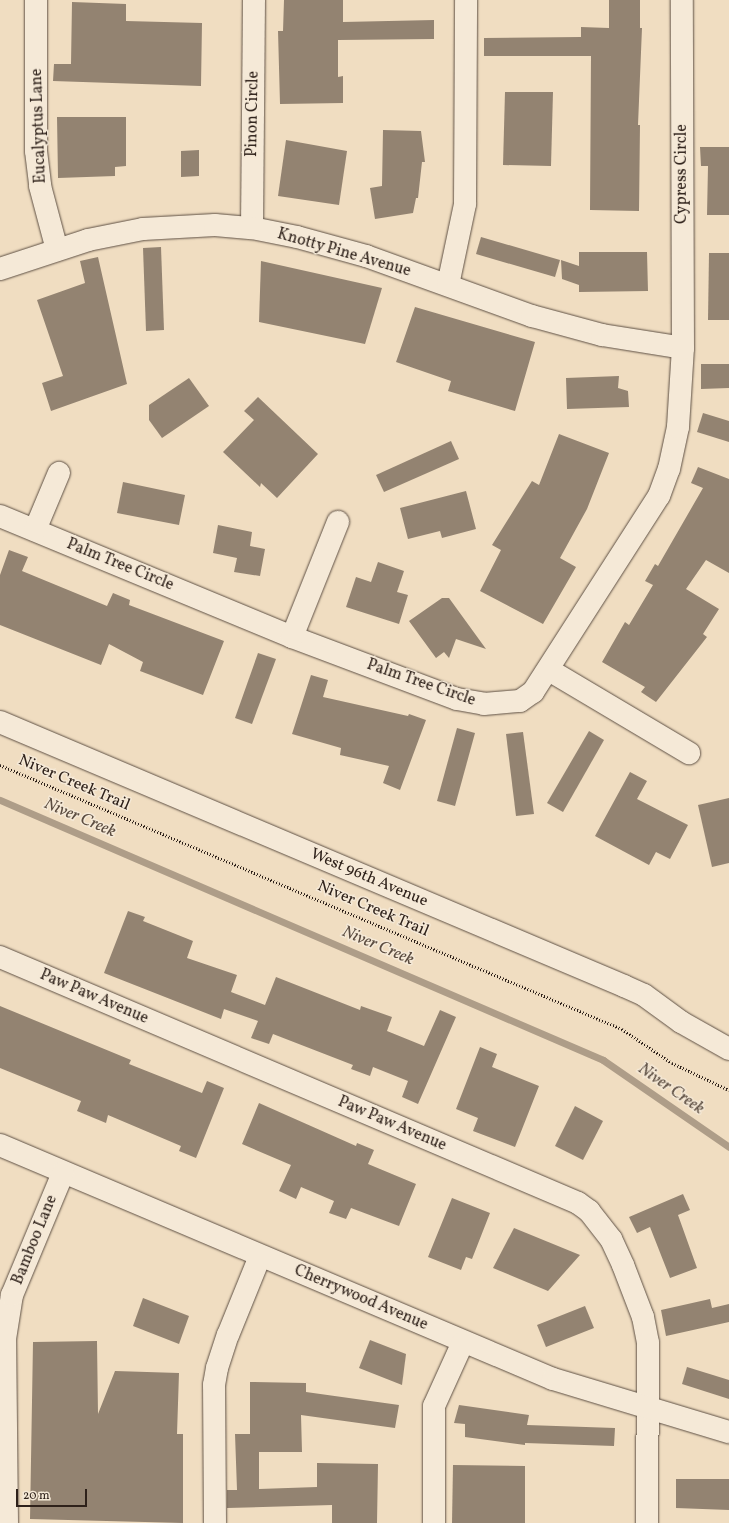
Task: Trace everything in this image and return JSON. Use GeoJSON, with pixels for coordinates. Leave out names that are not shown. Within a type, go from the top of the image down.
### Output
{"type":"FeatureCollection","features":[{"type":"Feature","properties":{"kind":"street","name":"Eucalyptus Lane"},"geometry":{"type":"LineString","coordinates":[[36,0],[36,152],[40,186],[57,250]]}},
{"type":"Feature","properties":{"kind":"street","name":"Pinon Circle"},"geometry":{"type":"LineString","coordinates":[[252,228],[254,0]]}},
{"type":"Feature","properties":{"kind":"street"},"geometry":{"type":"LineString","coordinates":[[448,285],[465,204],[466,0]]}},
{"type":"Feature","properties":{"kind":"street","name":"Cypress Circle"},"geometry":{"type":"LineString","coordinates":[[682,0],[683,348]]}},
{"type":"Feature","properties":{"kind":"street","name":"Knotty Pine Avenue"},"geometry":{"type":"LineString","coordinates":[[0,269],[57,250],[144,229],[215,225],[252,228],[297,237],[366,256],[532,316],[602,335],[683,348]]}},
{"type":"Feature","properties":{"kind":"street","name":"Palm Tree Circle"},"geometry":{"type":"LineString","coordinates":[[0,516],[292,637],[457,699],[484,704],[520,700],[533,692],[549,670],[659,496],[669,469],[678,427],[683,348]]}},
{"type":"Feature","properties":{"kind":"street"},"geometry":{"type":"LineString","coordinates":[[35,530],[59,473]]}},
{"type":"Feature","properties":{"kind":"street"},"geometry":{"type":"LineString","coordinates":[[292,637],[338,522]]}},
{"type":"Feature","properties":{"kind":"street"},"geometry":{"type":"LineString","coordinates":[[549,670],[689,753]]}},
{"type":"Feature","properties":{"kind":"street","name":"West 96th Avenue"},"geometry":{"type":"LineString","coordinates":[[0,722],[624,986],[644,996],[700,1034],[729,1049]]}},
{"type":"Feature","properties":{"kind":"street","name":"Paw Paw Avenue"},"geometry":{"type":"LineString","coordinates":[[0,957],[578,1203],[600,1223],[611,1239],[643,1318],[649,1361],[646,1408],[647,1523]]}},
{"type":"Feature","properties":{"kind":"street","name":"Cherrywood Avenue"},"geometry":{"type":"LineString","coordinates":[[0,1145],[63,1173],[553,1379],[729,1432]]}},
{"type":"Feature","properties":{"kind":"street","name":"Bamboo Lane"},"geometry":{"type":"LineString","coordinates":[[7,1523],[5,1339],[11,1303],[23,1264],[63,1173]]}},
{"type":"Feature","properties":{"kind":"street"},"geometry":{"type":"LineString","coordinates":[[215,1523],[214,1384],[217,1368],[260,1256]]}},
{"type":"Feature","properties":{"kind":"street"},"geometry":{"type":"LineString","coordinates":[[434,1523],[434,1406],[463,1342]]}},
{"type":"Feature","properties":{"kind":"path","name":"Niver Creek Trail"},"geometry":{"type":"LineString","coordinates":[[0,765],[622,1029],[672,1063],[729,1090]]}},
{"type":"Feature","properties":{"kind":"building"},"geometry":{"type":"Polygon","coordinates":[[[284,0],[343,0],[343,22],[434,20],[434,39],[338,40],[338,77],[343,76],[343,103],[280,104],[278,31],[283,31],[284,0]]]}},
{"type":"Feature","properties":{"kind":"building"},"geometry":{"type":"Polygon","coordinates":[[[609,0],[640,0],[640,28],[642,28],[638,125],[640,125],[639,211],[590,210],[591,56],[484,56],[484,38],[581,37],[581,27],[609,28],[609,0]]]}},
{"type":"Feature","properties":{"kind":"building"},"geometry":{"type":"Polygon","coordinates":[[[72,2],[126,4],[126,21],[202,23],[201,86],[53,81],[54,64],[71,64],[72,2]]]}},
{"type":"Feature","properties":{"kind":"building"},"geometry":{"type":"Polygon","coordinates":[[[505,92],[553,92],[551,166],[503,165],[505,92]]]}},
{"type":"Feature","properties":{"kind":"building"},"geometry":{"type":"Polygon","coordinates":[[[57,117],[126,117],[126,166],[115,167],[115,176],[58,178],[57,117]]]}},
{"type":"Feature","properties":{"kind":"building"},"geometry":{"type":"Polygon","coordinates":[[[383,130],[421,131],[425,162],[422,162],[418,198],[416,198],[413,213],[375,219],[370,188],[382,186],[383,130]]]}},
{"type":"Feature","properties":{"kind":"building"},"geometry":{"type":"Polygon","coordinates":[[[286,140],[347,151],[339,205],[278,196],[286,140]]]}},
{"type":"Feature","properties":{"kind":"building"},"geometry":{"type":"Polygon","coordinates":[[[700,147],[729,147],[729,215],[707,215],[708,166],[701,166],[700,147]]]}},
{"type":"Feature","properties":{"kind":"building"},"geometry":{"type":"Polygon","coordinates":[[[199,150],[199,176],[181,177],[181,151],[199,150]]]}},
{"type":"Feature","properties":{"kind":"building"},"geometry":{"type":"Polygon","coordinates":[[[481,237],[560,260],[555,277],[476,254],[481,237]]]}},
{"type":"Feature","properties":{"kind":"building"},"geometry":{"type":"Polygon","coordinates":[[[161,247],[164,330],[146,331],[143,248],[161,247]]]}},
{"type":"Feature","properties":{"kind":"building"},"geometry":{"type":"Polygon","coordinates":[[[579,252],[647,252],[648,291],[579,292],[579,285],[562,279],[561,260],[579,266],[579,252]]]}},
{"type":"Feature","properties":{"kind":"building"},"geometry":{"type":"Polygon","coordinates":[[[709,253],[729,253],[729,320],[708,320],[709,253]]]}},
{"type":"Feature","properties":{"kind":"building"},"geometry":{"type":"Polygon","coordinates":[[[98,257],[127,384],[51,411],[42,383],[63,376],[37,300],[85,283],[80,261],[98,257]]]}},
{"type":"Feature","properties":{"kind":"building"},"geometry":{"type":"Polygon","coordinates":[[[261,261],[382,288],[365,344],[259,322],[261,261]]]}},
{"type":"Feature","properties":{"kind":"building"},"geometry":{"type":"Polygon","coordinates":[[[415,307],[535,342],[515,411],[448,391],[451,381],[396,362],[415,307]]]}},
{"type":"Feature","properties":{"kind":"building"},"geometry":{"type":"Polygon","coordinates":[[[701,364],[729,364],[729,388],[701,389],[701,364]]]}},
{"type":"Feature","properties":{"kind":"building"},"geometry":{"type":"Polygon","coordinates":[[[619,376],[618,388],[628,391],[629,407],[567,409],[566,378],[619,376]]]}},
{"type":"Feature","properties":{"kind":"building"},"geometry":{"type":"Polygon","coordinates":[[[189,378],[209,406],[162,438],[149,420],[149,405],[189,378]]]}},
{"type":"Feature","properties":{"kind":"building"},"geometry":{"type":"Polygon","coordinates":[[[258,397],[318,454],[277,498],[261,483],[260,487],[223,452],[254,420],[244,411],[258,397]]]}},
{"type":"Feature","properties":{"kind":"building"},"geometry":{"type":"Polygon","coordinates":[[[703,413],[729,421],[729,442],[697,432],[703,413]]]}},
{"type":"Feature","properties":{"kind":"building"},"geometry":{"type":"Polygon","coordinates":[[[559,434],[609,453],[587,509],[560,558],[576,567],[543,624],[480,591],[501,550],[492,545],[532,481],[539,485],[559,434]]]}},
{"type":"Feature","properties":{"kind":"building"},"geometry":{"type":"Polygon","coordinates":[[[451,441],[459,459],[384,492],[376,475],[451,441]]]}},
{"type":"Feature","properties":{"kind":"building"},"geometry":{"type":"Polygon","coordinates":[[[698,467],[729,479],[729,573],[706,560],[686,589],[719,609],[703,634],[707,637],[656,702],[641,692],[645,687],[602,662],[625,622],[629,625],[653,585],[645,581],[655,564],[658,566],[703,488],[691,483],[698,467]]]}},
{"type":"Feature","properties":{"kind":"building"},"geometry":{"type":"Polygon","coordinates":[[[123,482],[185,495],[179,525],[117,513],[123,482]]]}},
{"type":"Feature","properties":{"kind":"building"},"geometry":{"type":"Polygon","coordinates":[[[466,491],[476,529],[442,538],[440,531],[408,539],[400,508],[466,491]]]}},
{"type":"Feature","properties":{"kind":"building"},"geometry":{"type":"Polygon","coordinates":[[[218,525],[252,532],[250,546],[265,549],[260,576],[234,572],[237,558],[213,553],[218,525]]]}},
{"type":"Feature","properties":{"kind":"building"},"geometry":{"type":"Polygon","coordinates":[[[9,550],[28,557],[22,571],[107,606],[113,593],[130,600],[129,605],[224,641],[203,695],[140,671],[143,662],[109,644],[101,665],[0,625],[0,575],[9,550]]]}},
{"type":"Feature","properties":{"kind":"building"},"geometry":{"type":"Polygon","coordinates":[[[378,562],[404,571],[397,592],[408,595],[399,624],[346,607],[356,577],[371,582],[378,562]]]}},
{"type":"Feature","properties":{"kind":"building"},"geometry":{"type":"Polygon","coordinates":[[[442,598],[449,598],[486,649],[456,639],[449,658],[444,652],[436,658],[409,621],[442,598]]]}},
{"type":"Feature","properties":{"kind":"building"},"geometry":{"type":"Polygon","coordinates":[[[258,653],[276,659],[252,724],[235,718],[258,653]]]}},
{"type":"Feature","properties":{"kind":"building"},"geometry":{"type":"Polygon","coordinates":[[[311,675],[328,680],[323,697],[408,716],[409,714],[426,720],[400,790],[383,783],[389,766],[340,755],[341,748],[292,734],[311,675]]]}},
{"type":"Feature","properties":{"kind":"building"},"geometry":{"type":"Polygon","coordinates":[[[457,728],[475,733],[455,806],[437,801],[457,728]]]}},
{"type":"Feature","properties":{"kind":"building"},"geometry":{"type":"Polygon","coordinates":[[[589,731],[604,740],[563,812],[547,803],[589,731]]]}},
{"type":"Feature","properties":{"kind":"building"},"geometry":{"type":"Polygon","coordinates":[[[523,732],[534,814],[516,816],[506,734],[523,732]]]}},
{"type":"Feature","properties":{"kind":"building"},"geometry":{"type":"Polygon","coordinates":[[[630,772],[647,781],[637,799],[688,825],[670,859],[656,852],[649,865],[595,836],[630,772]]]}},
{"type":"Feature","properties":{"kind":"building"},"geometry":{"type":"Polygon","coordinates":[[[729,798],[729,863],[712,867],[698,805],[729,798]]]}},
{"type":"Feature","properties":{"kind":"building"},"geometry":{"type":"Polygon","coordinates":[[[128,911],[145,917],[143,921],[193,941],[187,958],[237,975],[231,992],[265,1005],[276,977],[360,1010],[361,1006],[392,1017],[387,1031],[424,1046],[440,1010],[456,1017],[418,1104],[402,1097],[408,1081],[373,1067],[370,1076],[351,1069],[353,1065],[273,1034],[269,1044],[251,1038],[258,1021],[224,1009],[221,1019],[104,973],[128,911]]]}},
{"type":"Feature","properties":{"kind":"building"},"geometry":{"type":"Polygon","coordinates":[[[0,1006],[131,1060],[129,1064],[202,1093],[207,1081],[224,1088],[196,1158],[179,1151],[181,1146],[108,1115],[106,1123],[77,1111],[81,1101],[0,1068],[0,1006]]]}},
{"type":"Feature","properties":{"kind":"building"},"geometry":{"type":"Polygon","coordinates":[[[480,1047],[497,1054],[492,1067],[539,1086],[515,1147],[473,1131],[478,1118],[456,1109],[480,1047]]]}},
{"type":"Feature","properties":{"kind":"building"},"geometry":{"type":"Polygon","coordinates":[[[259,1103],[356,1146],[357,1143],[374,1150],[368,1164],[416,1184],[399,1226],[351,1208],[346,1219],[329,1213],[334,1201],[301,1187],[296,1199],[279,1191],[291,1165],[242,1144],[259,1103]]]}},
{"type":"Feature","properties":{"kind":"building"},"geometry":{"type":"Polygon","coordinates":[[[575,1106],[603,1121],[583,1160],[555,1146],[575,1106]]]}},
{"type":"Feature","properties":{"kind":"building"},"geometry":{"type":"Polygon","coordinates":[[[683,1194],[690,1210],[678,1215],[697,1268],[670,1278],[650,1227],[637,1233],[629,1217],[683,1194]]]}},
{"type":"Feature","properties":{"kind":"building"},"geometry":{"type":"Polygon","coordinates":[[[452,1198],[490,1213],[472,1259],[466,1257],[461,1270],[428,1257],[452,1198]]]}},
{"type":"Feature","properties":{"kind":"building"},"geometry":{"type":"Polygon","coordinates":[[[514,1228],[580,1255],[548,1291],[493,1268],[514,1228]]]}},
{"type":"Feature","properties":{"kind":"building"},"geometry":{"type":"Polygon","coordinates":[[[143,1298],[189,1316],[179,1344],[133,1326],[143,1298]]]}},
{"type":"Feature","properties":{"kind":"building"},"geometry":{"type":"Polygon","coordinates":[[[710,1299],[712,1308],[729,1304],[729,1322],[666,1336],[661,1310],[710,1299]]]}},
{"type":"Feature","properties":{"kind":"building"},"geometry":{"type":"Polygon","coordinates":[[[585,1306],[594,1328],[546,1347],[537,1325],[585,1306]]]}},
{"type":"Feature","properties":{"kind":"building"},"geometry":{"type":"Polygon","coordinates":[[[370,1340],[406,1354],[402,1385],[359,1368],[370,1340]]]}},
{"type":"Feature","properties":{"kind":"building"},"geometry":{"type":"Polygon","coordinates":[[[97,1341],[98,1414],[115,1371],[179,1373],[177,1434],[183,1434],[183,1523],[30,1519],[33,1342],[97,1341]]]}},
{"type":"Feature","properties":{"kind":"building"},"geometry":{"type":"Polygon","coordinates":[[[687,1367],[729,1380],[729,1399],[682,1384],[687,1367]]]}},
{"type":"Feature","properties":{"kind":"building"},"geometry":{"type":"Polygon","coordinates":[[[250,1382],[306,1383],[306,1392],[399,1405],[395,1428],[301,1415],[302,1452],[259,1452],[259,1489],[317,1487],[317,1463],[378,1464],[377,1523],[332,1523],[332,1505],[227,1508],[227,1490],[237,1490],[235,1434],[250,1434],[250,1382]]]}},
{"type":"Feature","properties":{"kind":"building"},"geometry":{"type":"Polygon","coordinates":[[[459,1405],[529,1415],[527,1425],[615,1428],[614,1446],[525,1443],[525,1445],[465,1437],[465,1424],[454,1423],[459,1405]]]}},
{"type":"Feature","properties":{"kind":"building"},"geometry":{"type":"Polygon","coordinates":[[[453,1465],[525,1466],[525,1523],[452,1523],[453,1465]]]}},
{"type":"Feature","properties":{"kind":"building"},"geometry":{"type":"Polygon","coordinates":[[[676,1479],[729,1479],[729,1510],[676,1508],[676,1479]]]}},
{"type":"Feature","properties":{"kind":"waterway","name":"Niver Creek"},"geometry":{"type":"LineString","coordinates":[[0,800],[603,1060],[729,1147]]}}]}
